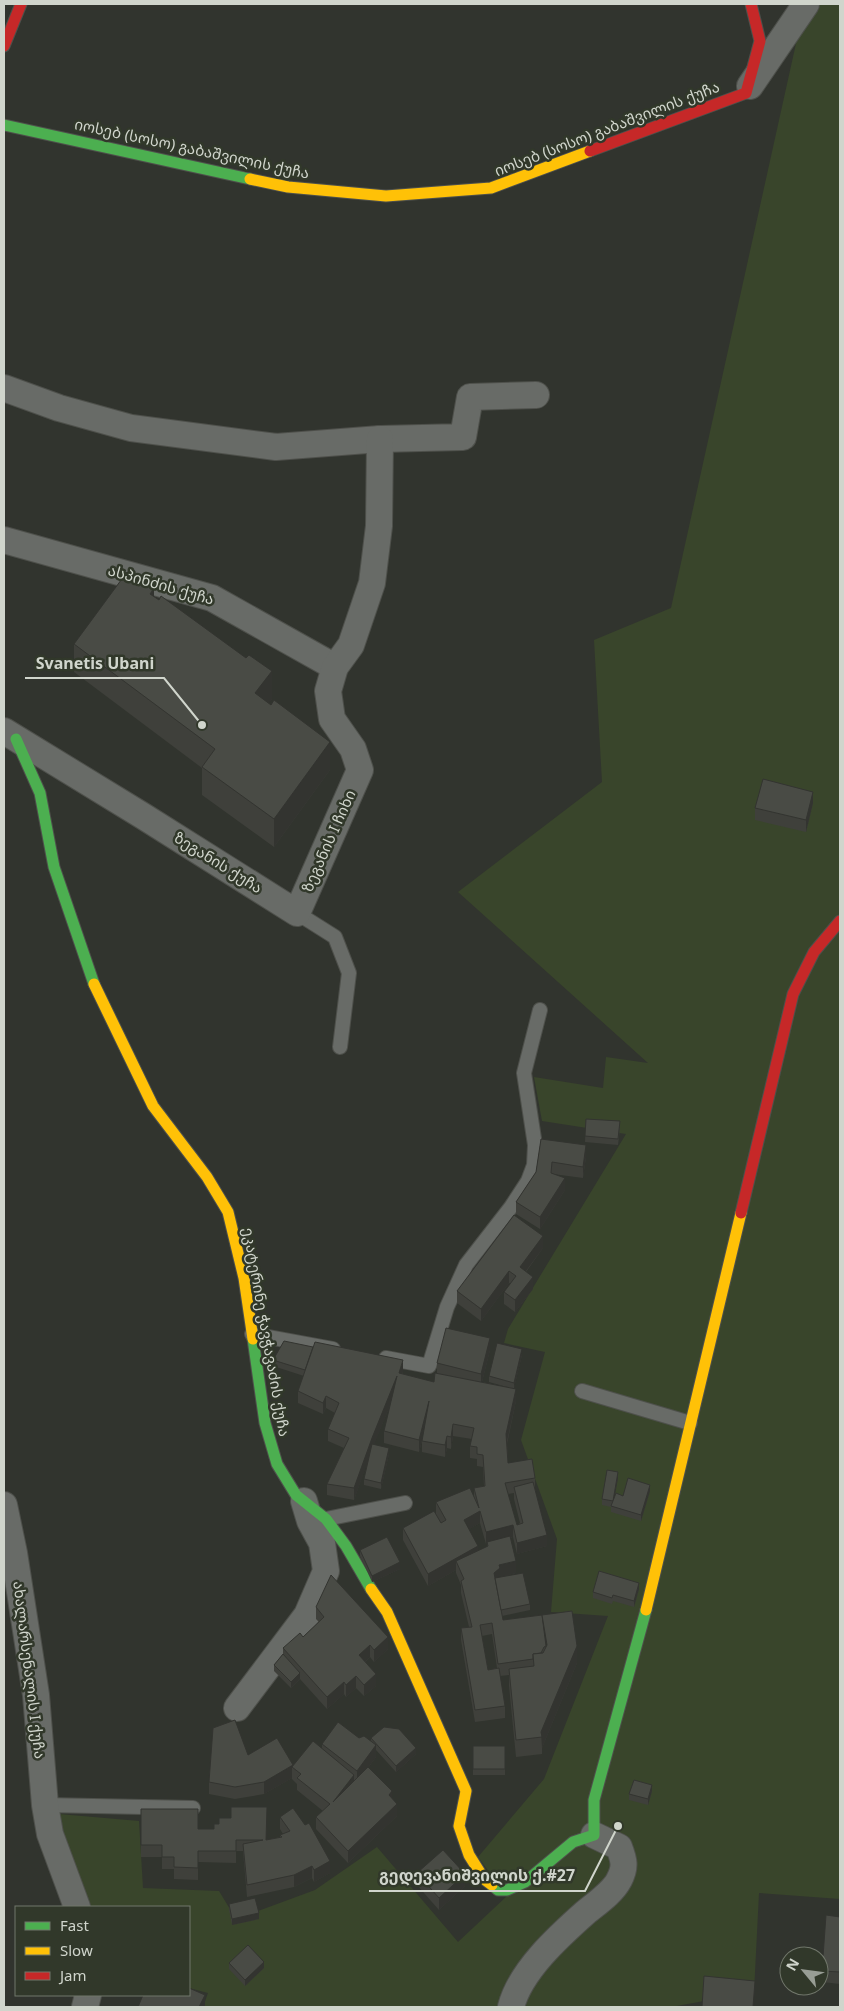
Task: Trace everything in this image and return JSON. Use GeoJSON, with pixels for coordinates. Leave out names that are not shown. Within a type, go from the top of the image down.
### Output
{"type":"FeatureCollection","features":[{"type":"Feature","properties":{"kind":"street"},"geometry":{"type":"LineString","coordinates":[[4,46],[21,4]]}},
{"type":"Feature","properties":{"kind":"street"},"geometry":{"type":"LineString","coordinates":[[746,92],[760,40],[751,4]]}},
{"type":"Feature","properties":{"kind":"street"},"geometry":{"type":"LineString","coordinates":[[746,92],[806,4]]}},
{"type":"Feature","properties":{"kind":"street","name":"იოსებ (სოსო) გაბაშვილის ქუჩა"},"geometry":{"type":"LineString","coordinates":[[4,125],[148,158],[288,187],[386,196],[491,188],[746,92]]}},
{"type":"Feature","properties":{"kind":"street"},"geometry":{"type":"LineString","coordinates":[[4,388],[59,408],[131,428],[276,447],[380,439],[463,437],[470,396],[536,395]]}},
{"type":"Feature","properties":{"kind":"street"},"geometry":{"type":"LineString","coordinates":[[335,667],[351,645],[372,583],[379,526],[380,439]]}},
{"type":"Feature","properties":{"kind":"street","name":"ასპინძის ქუჩა"},"geometry":{"type":"LineString","coordinates":[[4,540],[212,598],[335,667]]}},
{"type":"Feature","properties":{"kind":"street","name":"ზეგანის I ჩიხი"},"geometry":{"type":"LineString","coordinates":[[297,913],[360,770],[353,749],[332,720],[328,692],[335,667]]}},
{"type":"Feature","properties":{"kind":"street","name":"ზეგანის ქუჩა"},"geometry":{"type":"LineString","coordinates":[[10,735],[297,913]]}},
{"type":"Feature","properties":{"kind":"street","name":"ეკატერინე ჭავჭავაძის ქუჩა"},"geometry":{"type":"LineString","coordinates":[[10,735],[40,793],[54,867],[91,979],[153,1106],[207,1177],[228,1212],[244,1278],[266,1423],[277,1464],[296,1495],[326,1519],[346,1546],[363,1577],[387,1612],[466,1790],[460,1826],[469,1855],[484,1879],[498,1890],[507,1890],[525,1882],[573,1842],[594,1836]]}},
{"type":"Feature","properties":{"kind":"street"},"geometry":{"type":"LineString","coordinates":[[511,2007],[514,1996],[535,1963],[567,1929],[619,1881],[625,1862],[619,1847],[594,1836],[594,1800],[647,1607],[793,994],[814,952],[840,921]]}},
{"type":"Feature","properties":{"kind":"street"},"geometry":{"type":"LineString","coordinates":[[237,1708],[307,1615],[326,1571],[322,1543],[310,1521],[304,1501]]}},
{"type":"Feature","properties":{"kind":"street","name":"ახალარსენალის I ქუჩა"},"geometry":{"type":"LineString","coordinates":[[4,1505],[14,1553],[36,1694],[45,1805],[50,1834],[77,1906]]}},
{"type":"Feature","properties":{"kind":"lane","name":"ზეგანის ქუჩა"},"geometry":{"type":"LineString","coordinates":[[297,913],[334,937],[349,974],[340,1047]]}},
{"type":"Feature","properties":{"kind":"lane"},"geometry":{"type":"LineString","coordinates":[[370,1355],[429,1366],[447,1307],[466,1265],[511,1207],[528,1181],[534,1165],[536,1145],[524,1072],[540,1010]]}},
{"type":"Feature","properties":{"kind":"lane"},"geometry":{"type":"LineString","coordinates":[[252,1334],[350,1352]]}},
{"type":"Feature","properties":{"kind":"lane"},"geometry":{"type":"LineString","coordinates":[[582,1391],[690,1423]]}},
{"type":"Feature","properties":{"kind":"lane"},"geometry":{"type":"LineString","coordinates":[[326,1519],[405,1503]]}},
{"type":"Feature","properties":{"kind":"lane"},"geometry":{"type":"LineString","coordinates":[[45,1805],[193,1808]]}},
{"type":"Feature","properties":{"kind":"green space"},"geometry":{"type":"Polygon","coordinates":[[[798,4],[840,4],[840,1899],[759,1893],[754,1992],[671,2007],[203,2007],[208,1993],[190,1988],[190,1906],[85,1906],[65,1849],[59,1814],[139,1821],[143,1888],[219,1891],[236,1919],[315,1890],[377,1847],[458,1942],[507,1896],[478,1857],[544,1779],[608,1616],[551,1612],[557,1539],[521,1440],[545,1352],[504,1343],[508,1329],[626,1134],[542,1121],[534,1077],[603,1088],[606,1057],[648,1063],[458,892],[602,782],[594,640],[671,608],[799,30],[798,4]]]}},
{"type":"Feature","properties":{"kind":"building"},"geometry":{"type":"Polygon","coordinates":[[[127,572],[154,588],[150,594],[159,600],[161,596],[246,658],[249,655],[272,671],[255,693],[271,705],[274,700],[330,742],[274,819],[202,767],[215,749],[74,644],[127,572]]]}},
{"type":"Feature","properties":{"kind":"building"},"geometry":{"type":"Polygon","coordinates":[[[763,779],[813,792],[806,820],[755,808],[763,779]]]}},
{"type":"Feature","properties":{"kind":"building"},"geometry":{"type":"Polygon","coordinates":[[[586,1119],[620,1121],[618,1139],[585,1136],[586,1119]]]}},
{"type":"Feature","properties":{"kind":"building"},"geometry":{"type":"Polygon","coordinates":[[[541,1139],[586,1145],[583,1167],[552,1162],[551,1173],[565,1178],[540,1217],[516,1202],[536,1172],[541,1139]]]}},
{"type":"Feature","properties":{"kind":"building"},"geometry":{"type":"Polygon","coordinates":[[[514,1215],[543,1236],[520,1267],[533,1277],[515,1300],[504,1292],[516,1276],[509,1271],[481,1309],[457,1291],[514,1215]]]}},
{"type":"Feature","properties":{"kind":"building"},"geometry":{"type":"Polygon","coordinates":[[[446,1328],[490,1338],[481,1374],[437,1363],[446,1328]]]}},
{"type":"Feature","properties":{"kind":"building"},"geometry":{"type":"Polygon","coordinates":[[[284,1341],[313,1347],[305,1370],[273,1360],[284,1341]]]}},
{"type":"Feature","properties":{"kind":"building"},"geometry":{"type":"Polygon","coordinates":[[[315,1342],[403,1360],[399,1373],[434,1382],[435,1373],[516,1389],[506,1434],[508,1463],[532,1459],[535,1478],[505,1483],[517,1525],[523,1523],[514,1487],[533,1482],[547,1535],[517,1543],[513,1525],[486,1532],[480,1511],[464,1520],[478,1546],[428,1574],[403,1528],[434,1511],[441,1523],[446,1520],[436,1502],[470,1488],[479,1508],[474,1488],[485,1486],[483,1455],[477,1454],[477,1447],[470,1446],[474,1428],[453,1424],[451,1437],[447,1436],[445,1445],[422,1441],[429,1401],[419,1440],[384,1431],[397,1376],[354,1488],[327,1484],[349,1438],[328,1429],[339,1403],[326,1396],[323,1403],[298,1391],[315,1342]]]}},
{"type":"Feature","properties":{"kind":"building"},"geometry":{"type":"Polygon","coordinates":[[[497,1343],[522,1349],[514,1383],[489,1376],[497,1343]]]}},
{"type":"Feature","properties":{"kind":"building"},"geometry":{"type":"Polygon","coordinates":[[[372,1444],[389,1448],[381,1483],[364,1479],[372,1444]]]}},
{"type":"Feature","properties":{"kind":"building"},"geometry":{"type":"Polygon","coordinates":[[[607,1470],[618,1472],[613,1501],[602,1499],[607,1470]]]}},
{"type":"Feature","properties":{"kind":"building"},"geometry":{"type":"Polygon","coordinates":[[[628,1478],[650,1485],[641,1515],[611,1506],[616,1493],[623,1496],[628,1478]]]}},
{"type":"Feature","properties":{"kind":"building"},"geometry":{"type":"Polygon","coordinates":[[[510,1536],[516,1561],[499,1565],[500,1568],[494,1573],[503,1620],[542,1615],[546,1646],[541,1653],[533,1654],[533,1659],[498,1664],[492,1623],[480,1625],[488,1670],[499,1668],[505,1706],[475,1710],[461,1628],[472,1627],[461,1581],[464,1579],[456,1561],[488,1546],[487,1542],[510,1536]]]}},
{"type":"Feature","properties":{"kind":"building"},"geometry":{"type":"Polygon","coordinates":[[[387,1537],[400,1562],[372,1576],[360,1550],[387,1537]]]}},
{"type":"Feature","properties":{"kind":"building"},"geometry":{"type":"Polygon","coordinates":[[[599,1571],[639,1583],[634,1601],[613,1595],[612,1598],[593,1592],[599,1571]]]}},
{"type":"Feature","properties":{"kind":"building"},"geometry":{"type":"Polygon","coordinates":[[[523,1573],[530,1604],[501,1610],[495,1578],[523,1573]]]}},
{"type":"Feature","properties":{"kind":"building"},"geometry":{"type":"Polygon","coordinates":[[[331,1575],[388,1637],[374,1650],[370,1645],[359,1655],[376,1674],[364,1685],[356,1676],[346,1685],[344,1682],[327,1697],[283,1648],[300,1633],[303,1637],[324,1617],[316,1607],[331,1575]]]}},
{"type":"Feature","properties":{"kind":"building"},"geometry":{"type":"Polygon","coordinates":[[[572,1611],[577,1646],[541,1732],[542,1737],[516,1740],[509,1669],[534,1666],[533,1654],[543,1653],[547,1645],[542,1615],[572,1611]]]}},
{"type":"Feature","properties":{"kind":"building"},"geometry":{"type":"Polygon","coordinates":[[[283,1654],[300,1673],[291,1682],[274,1665],[283,1654]]]}},
{"type":"Feature","properties":{"kind":"building"},"geometry":{"type":"Polygon","coordinates":[[[235,1720],[248,1755],[277,1738],[293,1765],[264,1782],[235,1787],[209,1782],[213,1728],[235,1720]]]}},
{"type":"Feature","properties":{"kind":"building"},"geometry":{"type":"Polygon","coordinates":[[[338,1722],[359,1738],[364,1736],[376,1745],[357,1771],[322,1744],[338,1722]]]}},
{"type":"Feature","properties":{"kind":"building"},"geometry":{"type":"Polygon","coordinates":[[[384,1727],[399,1729],[416,1748],[396,1766],[371,1738],[384,1727]]]}},
{"type":"Feature","properties":{"kind":"building"},"geometry":{"type":"Polygon","coordinates":[[[313,1741],[354,1775],[333,1802],[368,1767],[392,1791],[389,1795],[397,1804],[348,1851],[316,1817],[330,1804],[297,1778],[301,1774],[292,1767],[313,1741]]]}},
{"type":"Feature","properties":{"kind":"building"},"geometry":{"type":"Polygon","coordinates":[[[473,1746],[505,1746],[505,1769],[473,1769],[473,1746]]]}},
{"type":"Feature","properties":{"kind":"building"},"geometry":{"type":"Polygon","coordinates":[[[634,1780],[652,1785],[648,1799],[629,1794],[634,1780]]]}},
{"type":"Feature","properties":{"kind":"building"},"geometry":{"type":"Polygon","coordinates":[[[231,1807],[267,1807],[266,1840],[282,1837],[280,1835],[290,1831],[280,1817],[293,1808],[305,1825],[309,1823],[330,1861],[314,1870],[312,1866],[294,1875],[247,1885],[243,1844],[263,1840],[236,1840],[236,1851],[198,1851],[198,1868],[174,1867],[174,1857],[162,1857],[162,1845],[141,1845],[141,1809],[198,1809],[198,1829],[214,1829],[214,1824],[219,1824],[219,1818],[231,1818],[231,1807]]]}},
{"type":"Feature","properties":{"kind":"building"},"geometry":{"type":"Polygon","coordinates":[[[443,1850],[465,1874],[439,1898],[417,1873],[443,1850]]]}},
{"type":"Feature","properties":{"kind":"building"},"geometry":{"type":"Polygon","coordinates":[[[255,1898],[259,1913],[232,1919],[229,1904],[255,1898]]]}},
{"type":"Feature","properties":{"kind":"building"},"geometry":{"type":"Polygon","coordinates":[[[826,1915],[840,1917],[840,1972],[829,1971],[829,1946],[824,1946],[826,1915]]]}},
{"type":"Feature","properties":{"kind":"building"},"geometry":{"type":"Polygon","coordinates":[[[248,1945],[264,1962],[245,1980],[229,1963],[248,1945]]]}},
{"type":"Feature","properties":{"kind":"building"},"geometry":{"type":"Polygon","coordinates":[[[704,1976],[755,1981],[753,2007],[702,2007],[704,1976]]]}},
{"type":"Feature","properties":{"kind":"building"},"geometry":{"type":"Polygon","coordinates":[[[190,1988],[205,1995],[199,2007],[138,2007],[143,1996],[190,1996],[190,1988]]]}},
{"type":"Feature","properties":{"kind":"traffic: fast"},"geometry":{"type":"LineString","coordinates":[[4,125],[250,179]]}},
{"type":"Feature","properties":{"kind":"traffic: fast"},"geometry":{"type":"LineString","coordinates":[[16,739],[40,793],[54,867],[94,984]]}},
{"type":"Feature","properties":{"kind":"traffic: fast"},"geometry":{"type":"LineString","coordinates":[[253,1339],[265,1423],[277,1464],[296,1495],[326,1519],[346,1546],[371,1589]]}},
{"type":"Feature","properties":{"kind":"traffic: fast"},"geometry":{"type":"LineString","coordinates":[[492,1885],[498,1890],[507,1890],[525,1882],[573,1842],[594,1835],[594,1800],[646,1610]]}},
{"type":"Feature","properties":{"kind":"traffic: slow"},"geometry":{"type":"LineString","coordinates":[[250,179],[288,187],[386,196],[491,188],[590,151]]}},
{"type":"Feature","properties":{"kind":"traffic: slow"},"geometry":{"type":"LineString","coordinates":[[94,984],[153,1106],[207,1177],[228,1212],[244,1278],[253,1339]]}},
{"type":"Feature","properties":{"kind":"traffic: slow"},"geometry":{"type":"LineString","coordinates":[[646,1610],[741,1213]]}},
{"type":"Feature","properties":{"kind":"traffic: slow"},"geometry":{"type":"LineString","coordinates":[[371,1589],[387,1612],[466,1791],[459,1826],[469,1855],[484,1879],[492,1885]]}},
{"type":"Feature","properties":{"kind":"traffic: jam"},"geometry":{"type":"LineString","coordinates":[[4,46],[21,4]]}},
{"type":"Feature","properties":{"kind":"traffic: jam"},"geometry":{"type":"LineString","coordinates":[[590,151],[746,93],[760,41],[751,4]]}},
{"type":"Feature","properties":{"kind":"traffic: jam"},"geometry":{"type":"LineString","coordinates":[[741,1213],[793,994],[814,952],[840,921]]}},
{"type":"Feature","properties":{"kind":"place","name":"Svanetis Ubani"},"geometry":{"type":"Point","coordinates":[202,725]}},
{"type":"Feature","properties":{"kind":"place","name":"გედევანიშვილის ქ.#27"},"geometry":{"type":"Point","coordinates":[618,1826]}}]}
